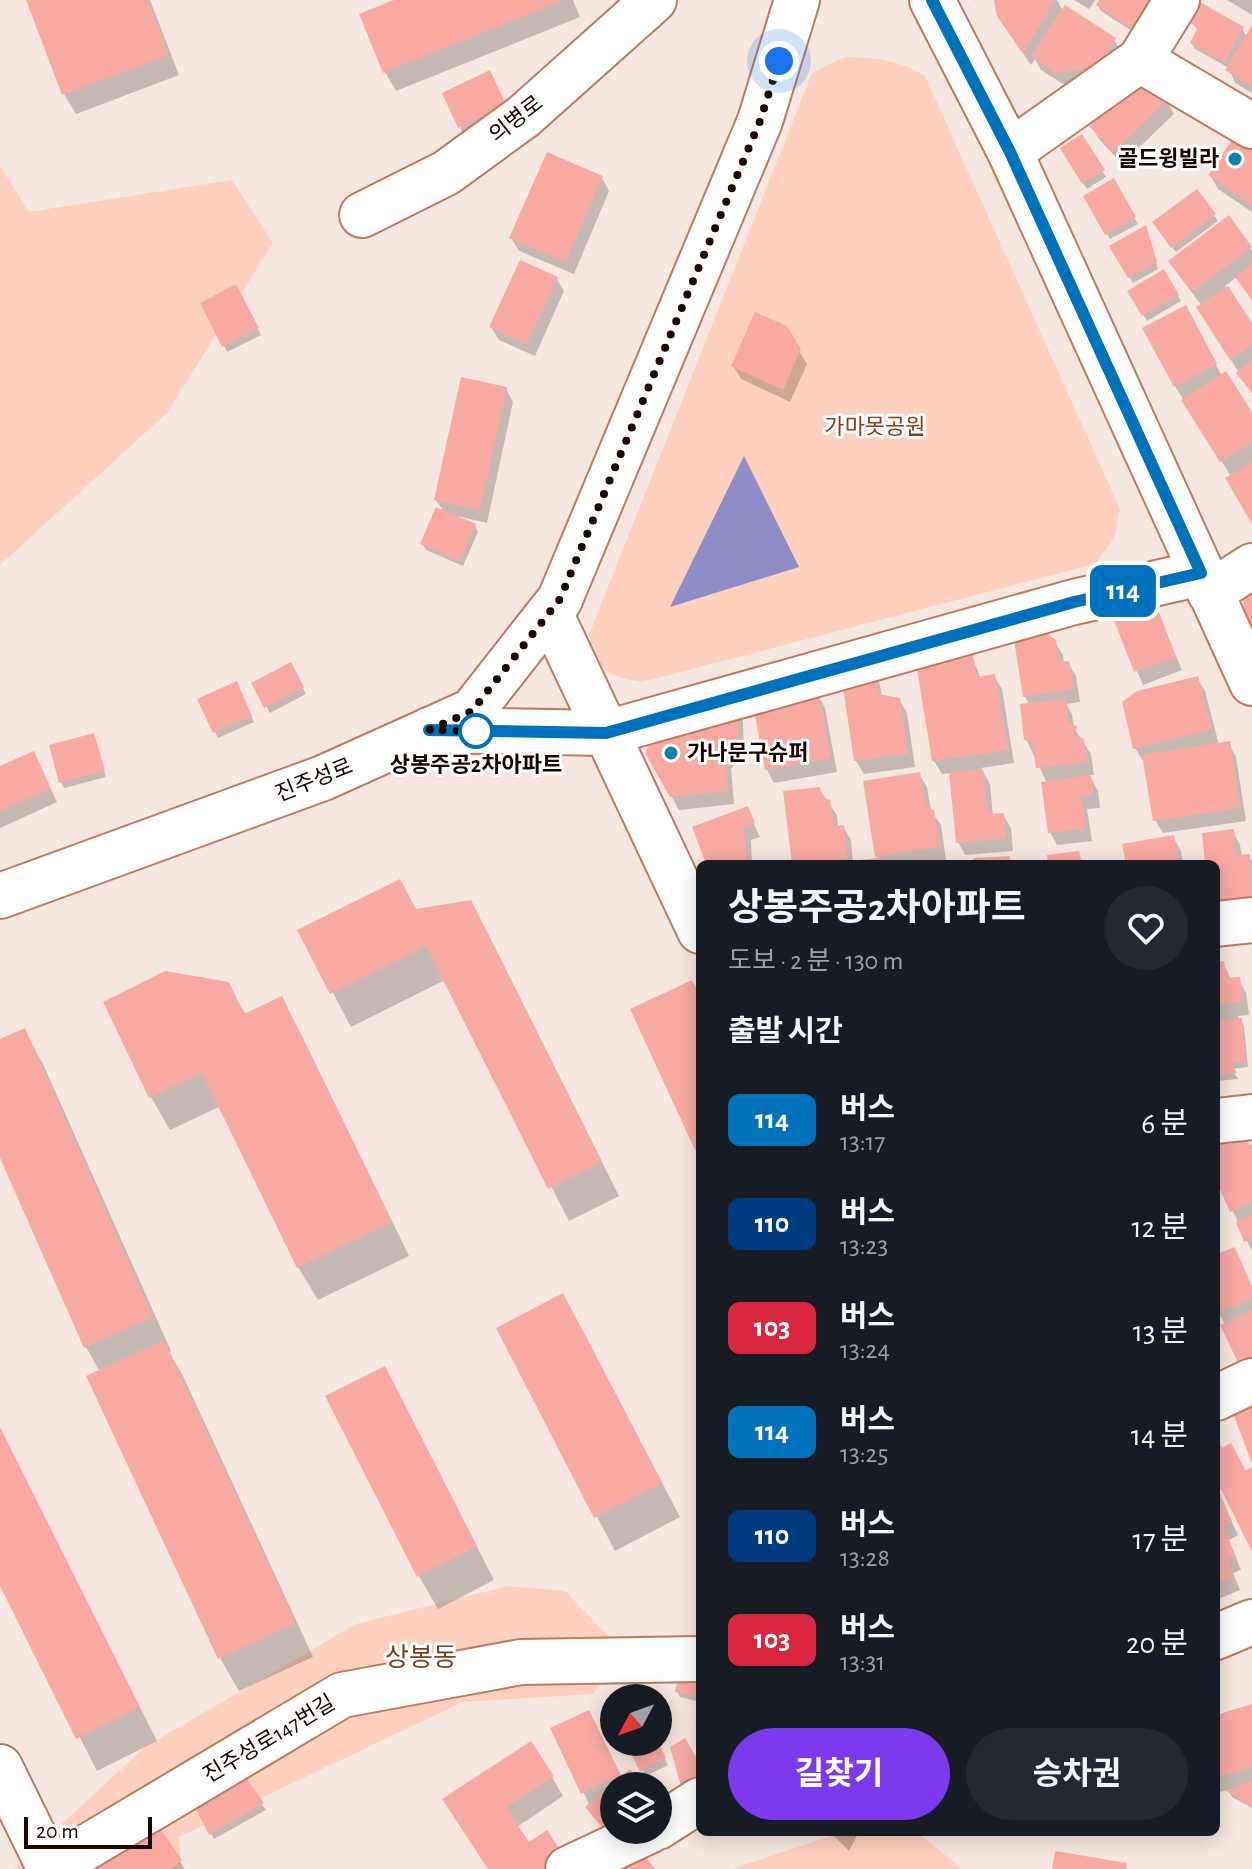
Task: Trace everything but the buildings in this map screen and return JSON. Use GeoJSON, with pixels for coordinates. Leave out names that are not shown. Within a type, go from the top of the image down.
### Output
{"type":"FeatureCollection","features":[{"type":"Feature","properties":{"kind":"street","name":"의병로"},"geometry":{"type":"LineString","coordinates":[[362,215],[446,173],[523,117],[654,0]]}},
{"type":"Feature","properties":{"kind":"street","name":"진주성로"},"geometry":{"type":"LineString","coordinates":[[0,896],[323,778],[472,711],[560,599],[760,121],[797,0]]}},
{"type":"Feature","properties":{"kind":"street"},"geometry":{"type":"LineString","coordinates":[[932,0],[1010,152],[1252,683]]}},
{"type":"Feature","properties":{"kind":"street"},"geometry":{"type":"LineString","coordinates":[[1010,152],[1140,60],[1177,0]]}},
{"type":"Feature","properties":{"kind":"street"},"geometry":{"type":"LineString","coordinates":[[1140,60],[1252,126]]}},
{"type":"Feature","properties":{"kind":"street"},"geometry":{"type":"LineString","coordinates":[[429,730],[606,733],[1074,602],[1206,583],[1252,566]]}},
{"type":"Feature","properties":{"kind":"street"},"geometry":{"type":"LineString","coordinates":[[560,599],[551,615],[696,923]]}},
{"type":"Feature","properties":{"kind":"street"},"geometry":{"type":"LineString","coordinates":[[1220,924],[1252,920]]}},
{"type":"Feature","properties":{"kind":"street"},"geometry":{"type":"LineString","coordinates":[[1220,1121],[1252,1117]]}},
{"type":"Feature","properties":{"kind":"street"},"geometry":{"type":"LineString","coordinates":[[1220,1396],[1252,1381]]}},
{"type":"Feature","properties":{"kind":"street"},"geometry":{"type":"LineString","coordinates":[[1220,1635],[1252,1622]]}},
{"type":"Feature","properties":{"kind":"street","name":"진주성로147번길"},"geometry":{"type":"LineString","coordinates":[[50,1869],[342,1695],[521,1662],[696,1659]]}},
{"type":"Feature","properties":{"kind":"street"},"geometry":{"type":"LineString","coordinates":[[0,1767],[50,1869]]}},
{"type":"Feature","properties":{"kind":"street"},"geometry":{"type":"LineString","coordinates":[[672,1818],[696,1803]]}},
{"type":"Feature","properties":{"kind":"street"},"geometry":{"type":"LineString","coordinates":[[568,1869],[621,1844]]}},
{"type":"Feature","properties":{"kind":"green space","name":"가마못공원"},"geometry":{"type":"Polygon","coordinates":[[[845,57],[886,60],[925,76],[1120,509],[1114,538],[1095,564],[642,682],[612,674],[595,656],[589,635],[812,73],[845,57]]]}},
{"type":"Feature","properties":{"kind":"green space"},"geometry":{"type":"Polygon","coordinates":[[[0,166],[29,212],[232,180],[273,243],[167,413],[0,565],[0,166]]]}},
{"type":"Feature","properties":{"kind":"green space"},"geometry":{"type":"Polygon","coordinates":[[[508,1586],[565,1591],[623,1651],[593,1694],[463,1702],[179,1837],[181,1869],[13,1869],[145,1747],[356,1624],[508,1586]]]}},
{"type":"Feature","properties":{"kind":"green space"},"geometry":{"type":"Polygon","coordinates":[[[832,1836],[921,1836],[963,1869],[731,1869],[832,1836]]]}},
{"type":"Feature","properties":{"kind":"water"},"geometry":{"type":"Polygon","coordinates":[[[744,456],[799,567],[670,607],[744,456]]]}},
{"type":"Feature","properties":{"kind":"bus line","name":"114"},"geometry":{"type":"LineString","coordinates":[[429,730],[606,733],[1074,602],[1201,573],[1010,152],[932,0]]}},
{"type":"Feature","properties":{"kind":"place","name":"골드윙빌라"},"geometry":{"type":"Point","coordinates":[1235,159]}},
{"type":"Feature","properties":{"kind":"place","name":"상봉주공2차아파트"},"geometry":{"type":"Point","coordinates":[476,731]}},
{"type":"Feature","properties":{"kind":"place","name":"가나문구슈퍼"},"geometry":{"type":"Point","coordinates":[671,753]}},
{"type":"Feature","properties":{"kind":"district","name":"상봉동"},"geometry":{"type":"Point","coordinates":[421,1658]}},
{"type":"Feature","properties":{"kind":"route"},"geometry":{"type":"LineString","coordinates":[[476,731],[488,731],[429,730],[472,711],[560,599],[760,121],[779,61]]}}]}
